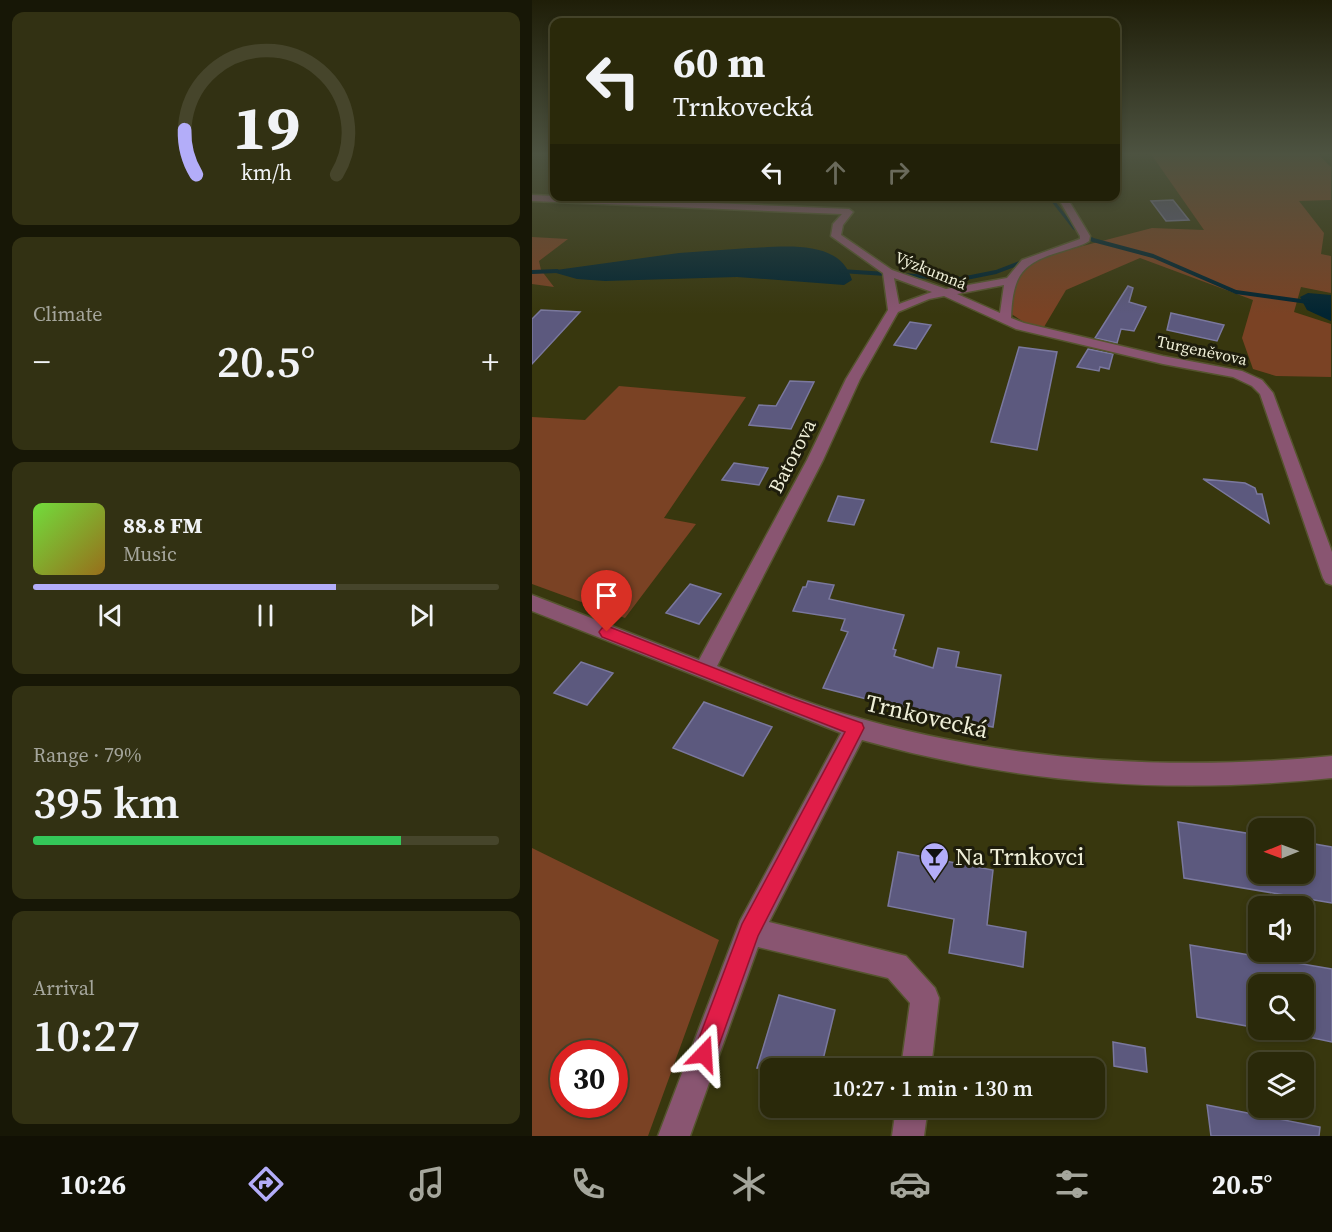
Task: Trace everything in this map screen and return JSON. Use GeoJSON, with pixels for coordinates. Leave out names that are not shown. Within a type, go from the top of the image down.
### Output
{"type":"FeatureCollection","features":[{"type":"Feature","properties":{"kind":"street","name":"Výzkumná"},"geometry":{"type":"LineString","coordinates":[[736,207],[849,212],[838,224],[836,236],[888,272],[1005,318]]}},
{"type":"Feature","properties":{"kind":"street"},"geometry":{"type":"LineString","coordinates":[[1005,318],[1009,281],[1022,262],[1084,241],[1084,236],[1067,207]]}},
{"type":"Feature","properties":{"kind":"street"},"geometry":{"type":"LineString","coordinates":[[888,272],[894,310],[926,296],[1009,281]]}},
{"type":"Feature","properties":{"kind":"street","name":"Batorova"},"geometry":{"type":"LineString","coordinates":[[704,671],[815,460],[853,380],[894,310]]}},
{"type":"Feature","properties":{"kind":"street","name":"Turgeněvova"},"geometry":{"type":"LineString","coordinates":[[1005,318],[1020,326],[1163,360],[1230,372],[1257,383],[1266,393],[1332,578]]}},
{"type":"Feature","properties":{"kind":"street","name":"Trnkovecká"},"geometry":{"type":"LineString","coordinates":[[532,603],[856,728],[964,755],[1113,774],[1208,776],[1332,767]]}},
{"type":"Feature","properties":{"kind":"street"},"geometry":{"type":"LineString","coordinates":[[674,1136],[750,931],[856,728]]}},
{"type":"Feature","properties":{"kind":"street"},"geometry":{"type":"LineString","coordinates":[[750,931],[896,966],[925,998],[917,1058]]}},
{"type":"Feature","properties":{"kind":"street"},"geometry":{"type":"LineString","coordinates":[[908,1136],[910,1118]]}},
{"type":"Feature","properties":{"kind":"shaded area"},"geometry":{"type":"Polygon","coordinates":[[[1188,207],[1304,207],[1324,233],[1321,254],[1331,256],[1331,293],[1301,287],[1294,312],[1331,324],[1331,377],[1276,376],[1253,369],[1242,338],[1253,300],[1140,258],[1066,290],[1044,327],[1025,323],[1010,313],[1013,282],[1029,263],[1048,255],[1152,228],[1204,230],[1188,207]]]}},
{"type":"Feature","properties":{"kind":"shaded area"},"geometry":{"type":"Polygon","coordinates":[[[532,237],[568,239],[539,261],[541,270],[554,287],[532,284],[532,237]]]}},
{"type":"Feature","properties":{"kind":"shaded area"},"geometry":{"type":"Polygon","coordinates":[[[619,386],[746,397],[664,518],[696,524],[625,618],[532,584],[532,417],[585,420],[619,386]]]}},
{"type":"Feature","properties":{"kind":"shaded area"},"geometry":{"type":"Polygon","coordinates":[[[532,848],[719,940],[648,1136],[532,1136],[532,848]]]}},
{"type":"Feature","properties":{"kind":"water"},"geometry":{"type":"Polygon","coordinates":[[[793,247],[823,251],[836,257],[846,267],[852,280],[844,285],[737,277],[605,281],[577,279],[549,271],[679,253],[793,247]]]}},
{"type":"Feature","properties":{"kind":"water"},"geometry":{"type":"Polygon","coordinates":[[[1308,293],[1331,295],[1331,321],[1307,310],[1300,297],[1308,293]]]}},
{"type":"Feature","properties":{"kind":"building"},"geometry":{"type":"Polygon","coordinates":[[[1156,207],[1179,207],[1189,220],[1166,221],[1156,207]]]}},
{"type":"Feature","properties":{"kind":"building"},"geometry":{"type":"Polygon","coordinates":[[[1128,286],[1133,288],[1129,302],[1146,307],[1134,331],[1121,329],[1117,343],[1095,338],[1128,286]]]}},
{"type":"Feature","properties":{"kind":"building"},"geometry":{"type":"Polygon","coordinates":[[[541,310],[580,312],[532,364],[532,319],[541,310]]]}},
{"type":"Feature","properties":{"kind":"building"},"geometry":{"type":"Polygon","coordinates":[[[1171,313],[1224,325],[1217,341],[1167,330],[1171,313]]]}},
{"type":"Feature","properties":{"kind":"building"},"geometry":{"type":"Polygon","coordinates":[[[910,322],[931,325],[916,349],[894,345],[910,322]]]}},
{"type":"Feature","properties":{"kind":"building"},"geometry":{"type":"Polygon","coordinates":[[[1019,347],[1057,352],[1037,450],[991,442],[1019,347]]]}},
{"type":"Feature","properties":{"kind":"building"},"geometry":{"type":"Polygon","coordinates":[[[1088,349],[1113,354],[1109,369],[1100,367],[1099,371],[1077,367],[1088,349]]]}},
{"type":"Feature","properties":{"kind":"building"},"geometry":{"type":"Polygon","coordinates":[[[790,381],[814,382],[791,429],[749,425],[759,405],[776,406],[790,381]]]}},
{"type":"Feature","properties":{"kind":"building"},"geometry":{"type":"Polygon","coordinates":[[[734,463],[768,468],[759,485],[722,480],[734,463]]]}},
{"type":"Feature","properties":{"kind":"building"},"geometry":{"type":"Polygon","coordinates":[[[1203,479],[1245,483],[1255,488],[1257,494],[1262,494],[1269,523],[1203,479]]]}},
{"type":"Feature","properties":{"kind":"building"},"geometry":{"type":"Polygon","coordinates":[[[838,496],[864,500],[854,525],[828,521],[838,496]]]}},
{"type":"Feature","properties":{"kind":"building"},"geometry":{"type":"Polygon","coordinates":[[[808,581],[834,585],[829,599],[904,615],[893,649],[896,650],[894,656],[933,668],[938,648],[959,652],[956,667],[1001,675],[993,727],[926,714],[823,688],[848,632],[841,630],[845,619],[793,611],[808,581]]]}},
{"type":"Feature","properties":{"kind":"building"},"geometry":{"type":"Polygon","coordinates":[[[690,584],[721,594],[699,624],[666,613],[690,584]]]}},
{"type":"Feature","properties":{"kind":"building"},"geometry":{"type":"Polygon","coordinates":[[[581,662],[613,673],[587,705],[554,693],[581,662]]]}},
{"type":"Feature","properties":{"kind":"building"},"geometry":{"type":"Polygon","coordinates":[[[704,702],[772,727],[743,776],[673,748],[704,702]]]}},
{"type":"Feature","properties":{"kind":"building"},"geometry":{"type":"Polygon","coordinates":[[[1178,822],[1248,833],[1248,884],[1314,884],[1314,844],[1332,847],[1332,903],[1314,900],[1314,896],[1291,896],[1184,878],[1178,822]]]}},
{"type":"Feature","properties":{"kind":"building"},"geometry":{"type":"Polygon","coordinates":[[[898,852],[993,870],[987,925],[1026,932],[1023,967],[949,953],[954,919],[888,906],[898,852]]]}},
{"type":"Feature","properties":{"kind":"building"},"geometry":{"type":"Polygon","coordinates":[[[1190,945],[1248,955],[1248,962],[1291,962],[1332,969],[1332,1042],[1314,1038],[1314,974],[1248,974],[1248,1026],[1197,1017],[1190,945]]]}},
{"type":"Feature","properties":{"kind":"building"},"geometry":{"type":"Polygon","coordinates":[[[779,995],[835,1010],[823,1058],[760,1058],[779,995]]]}},
{"type":"Feature","properties":{"kind":"building"},"geometry":{"type":"Polygon","coordinates":[[[1113,1042],[1145,1048],[1147,1072],[1114,1066],[1113,1042]]]}},
{"type":"Feature","properties":{"kind":"building"},"geometry":{"type":"Polygon","coordinates":[[[1207,1105],[1248,1113],[1248,1118],[1274,1118],[1320,1127],[1319,1136],[1211,1136],[1207,1105]]]}},
{"type":"Feature","properties":{"kind":"waterway"},"geometry":{"type":"LineString","coordinates":[[1058,207],[1074,228],[1088,237]]}},
{"type":"Feature","properties":{"kind":"waterway"},"geometry":{"type":"LineString","coordinates":[[1086,236],[1093,240],[1153,256],[1236,292],[1308,302]]}},
{"type":"Feature","properties":{"kind":"waterway"},"geometry":{"type":"LineString","coordinates":[[841,271],[961,279],[996,272],[1067,245]]}},
{"type":"Feature","properties":{"kind":"waterway"},"geometry":{"type":"LineString","coordinates":[[532,272],[557,271]]}},
{"type":"Feature","properties":{"kind":"place","name":"Na Trnkovci"},"geometry":{"type":"Point","coordinates":[934,882]}},
{"type":"Feature","properties":{"kind":"route"},"geometry":{"type":"LineString","coordinates":[[607,632],[789,705],[856,728],[750,931],[704,1054]]}}]}
